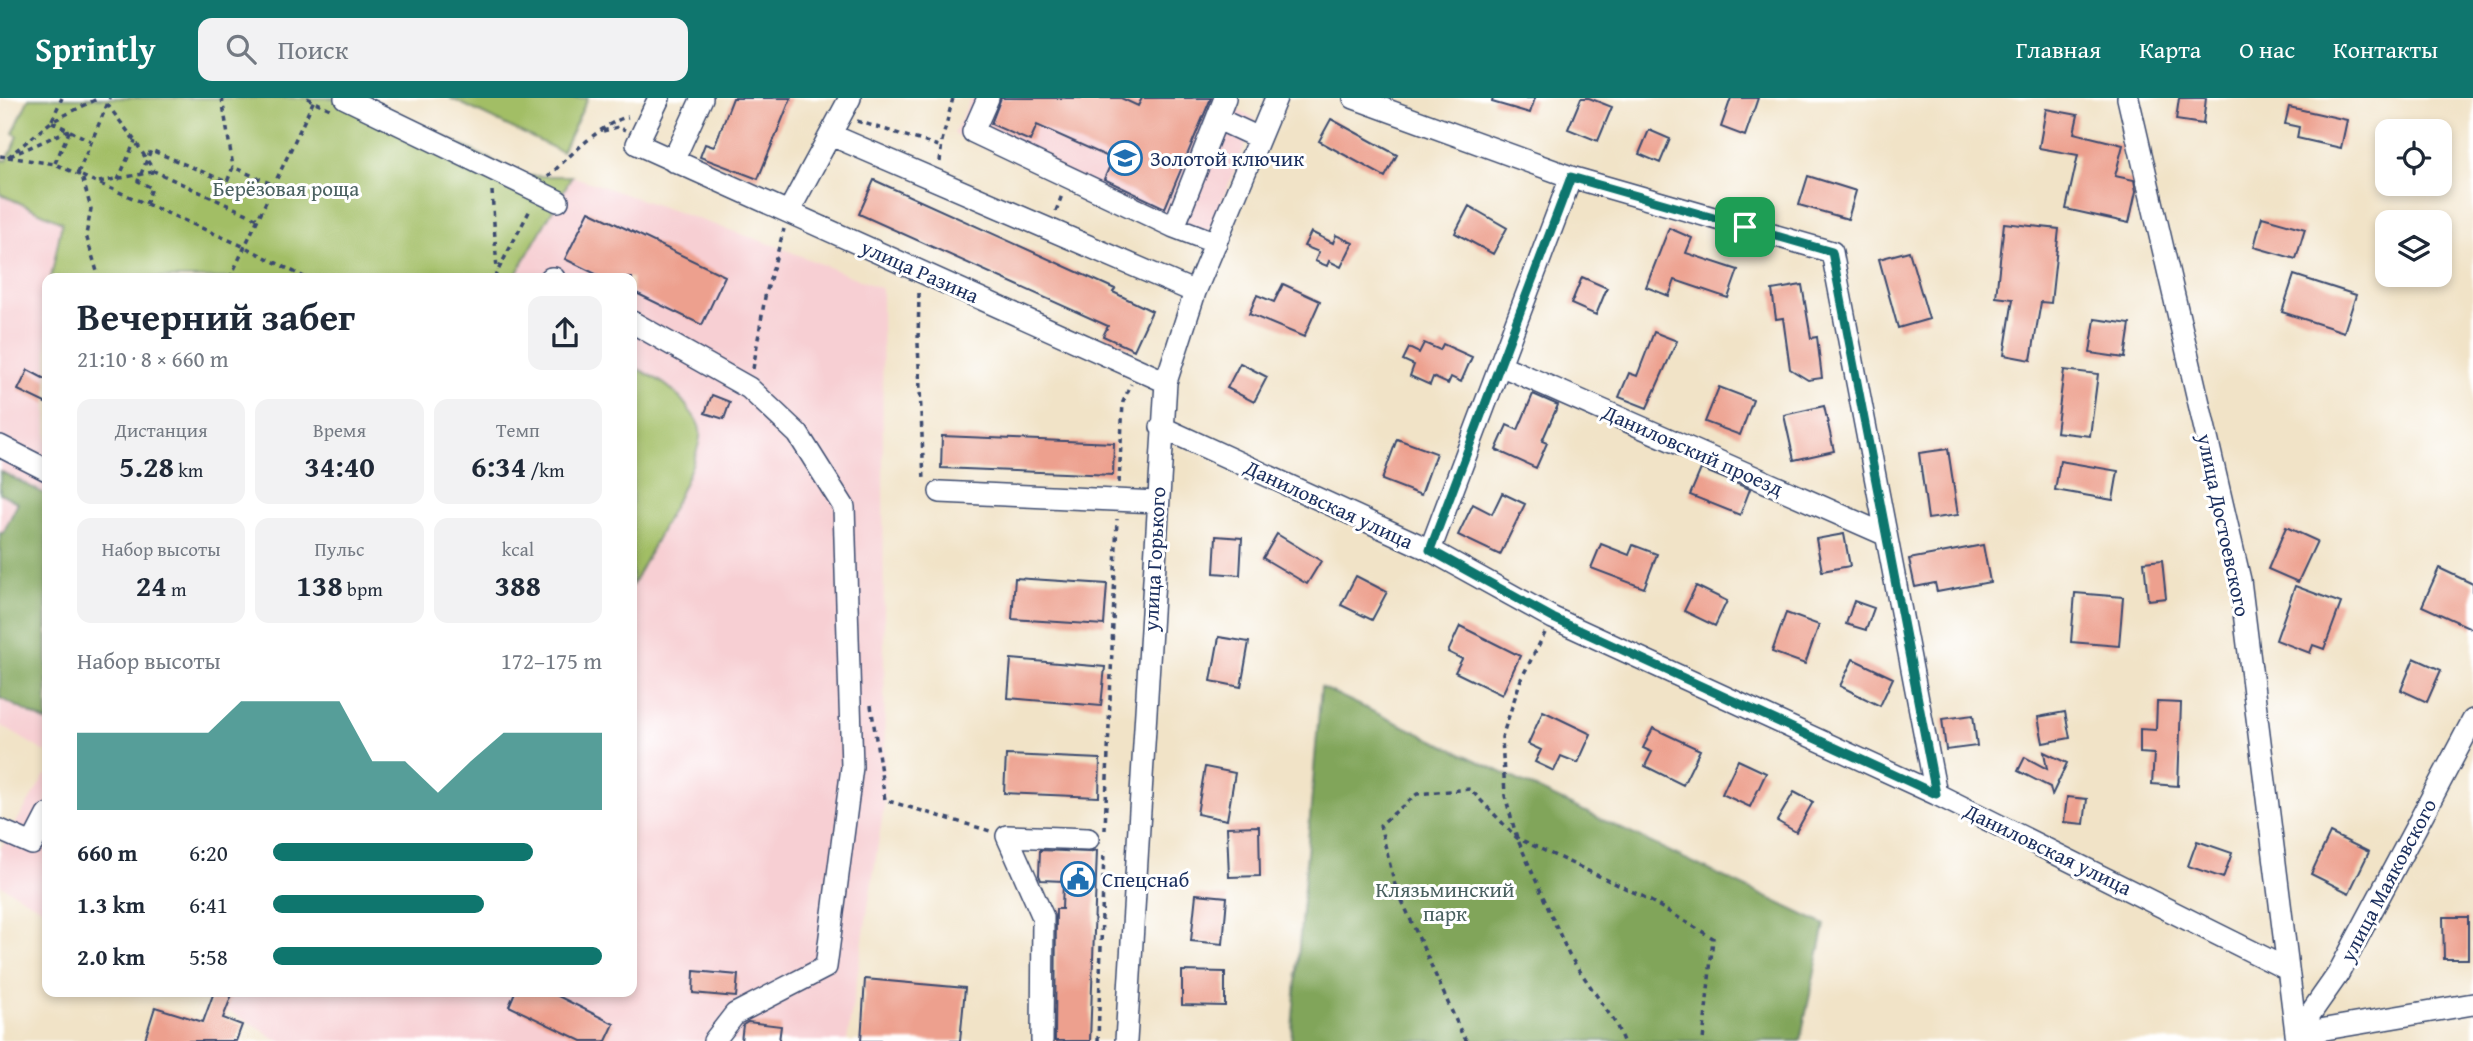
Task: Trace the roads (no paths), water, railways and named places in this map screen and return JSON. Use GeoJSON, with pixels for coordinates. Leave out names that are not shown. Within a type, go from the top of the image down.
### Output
{"type":"FeatureCollection","features":[{"type":"Feature","properties":{"kind":"street"},"geometry":{"type":"LineString","coordinates":[[345,98],[549,190]]}},
{"type":"Feature","properties":{"kind":"street","name":"улица Разина"},"geometry":{"type":"LineString","coordinates":[[659,98],[637,144],[1166,382]]}},
{"type":"Feature","properties":{"kind":"street"},"geometry":{"type":"LineString","coordinates":[[674,161],[702,98]]}},
{"type":"Feature","properties":{"kind":"street"},"geometry":{"type":"LineString","coordinates":[[988,98],[973,132],[1174,227],[1216,243]]}},
{"type":"Feature","properties":{"kind":"street"},"geometry":{"type":"LineString","coordinates":[[1174,227],[1225,98]]}},
{"type":"Feature","properties":{"kind":"street","name":"улица Горького"},"geometry":{"type":"LineString","coordinates":[[1126,1041],[1161,427],[1166,382],[1195,292],[1276,98]]}},
{"type":"Feature","properties":{"kind":"street"},"geometry":{"type":"LineString","coordinates":[[1354,98],[1571,177],[1832,252],[1936,794]]}},
{"type":"Feature","properties":{"kind":"street","name":"улица Достоевского"},"geometry":{"type":"LineString","coordinates":[[2128,98],[2239,580],[2297,1038]]}},
{"type":"Feature","properties":{"kind":"street"},"geometry":{"type":"LineString","coordinates":[[789,211],[831,135],[842,100]]}},
{"type":"Feature","properties":{"kind":"street"},"geometry":{"type":"LineString","coordinates":[[1218,119],[1259,138]]}},
{"type":"Feature","properties":{"kind":"street"},"geometry":{"type":"LineString","coordinates":[[831,135],[1195,292]]}},
{"type":"Feature","properties":{"kind":"street"},"geometry":{"type":"LineString","coordinates":[[1430,550],[1571,177]]}},
{"type":"Feature","properties":{"kind":"street"},"geometry":{"type":"LineString","coordinates":[[637,325],[749,388],[798,434],[844,507],[852,767],[826,967],[735,1014],[715,1041]]}},
{"type":"Feature","properties":{"kind":"street","name":"Даниловский проезд"},"geometry":{"type":"LineString","coordinates":[[1500,365],[1886,535]]}},
{"type":"Feature","properties":{"kind":"street","name":"Даниловская улица"},"geometry":{"type":"LineString","coordinates":[[1161,427],[1430,550],[1553,618],[1936,794],[2287,969]]}},
{"type":"Feature","properties":{"kind":"street"},"geometry":{"type":"LineString","coordinates":[[0,446],[42,467]]}},
{"type":"Feature","properties":{"kind":"street"},"geometry":{"type":"LineString","coordinates":[[940,492],[1157,502]]}},
{"type":"Feature","properties":{"kind":"street","name":"улица Маяковского"},"geometry":{"type":"LineString","coordinates":[[2297,1038],[2339,974],[2473,720]]}},
{"type":"Feature","properties":{"kind":"street"},"geometry":{"type":"LineString","coordinates":[[0,830],[32,844],[42,825]]}},
{"type":"Feature","properties":{"kind":"street"},"geometry":{"type":"LineString","coordinates":[[1042,1041],[1043,917],[1007,836],[1088,839]]}},
{"type":"Feature","properties":{"kind":"street"},"geometry":{"type":"LineString","coordinates":[[2297,1038],[2473,1004]]}},
{"type":"Feature","properties":{"kind":"place","name":"Золотой ключик"},"geometry":{"type":"Point","coordinates":[1125,158]}},
{"type":"Feature","properties":{"kind":"place","name":"Спецснаб"},"geometry":{"type":"Point","coordinates":[1078,879]}},
{"type":"Feature","properties":{"kind":"park label","name":"Берёзовая роща"},"geometry":{"type":"Point","coordinates":[286,188]}},
{"type":"Feature","properties":{"kind":"park label","name":"Клязьминский парк"},"geometry":{"type":"Point","coordinates":[1445,901]}}]}
